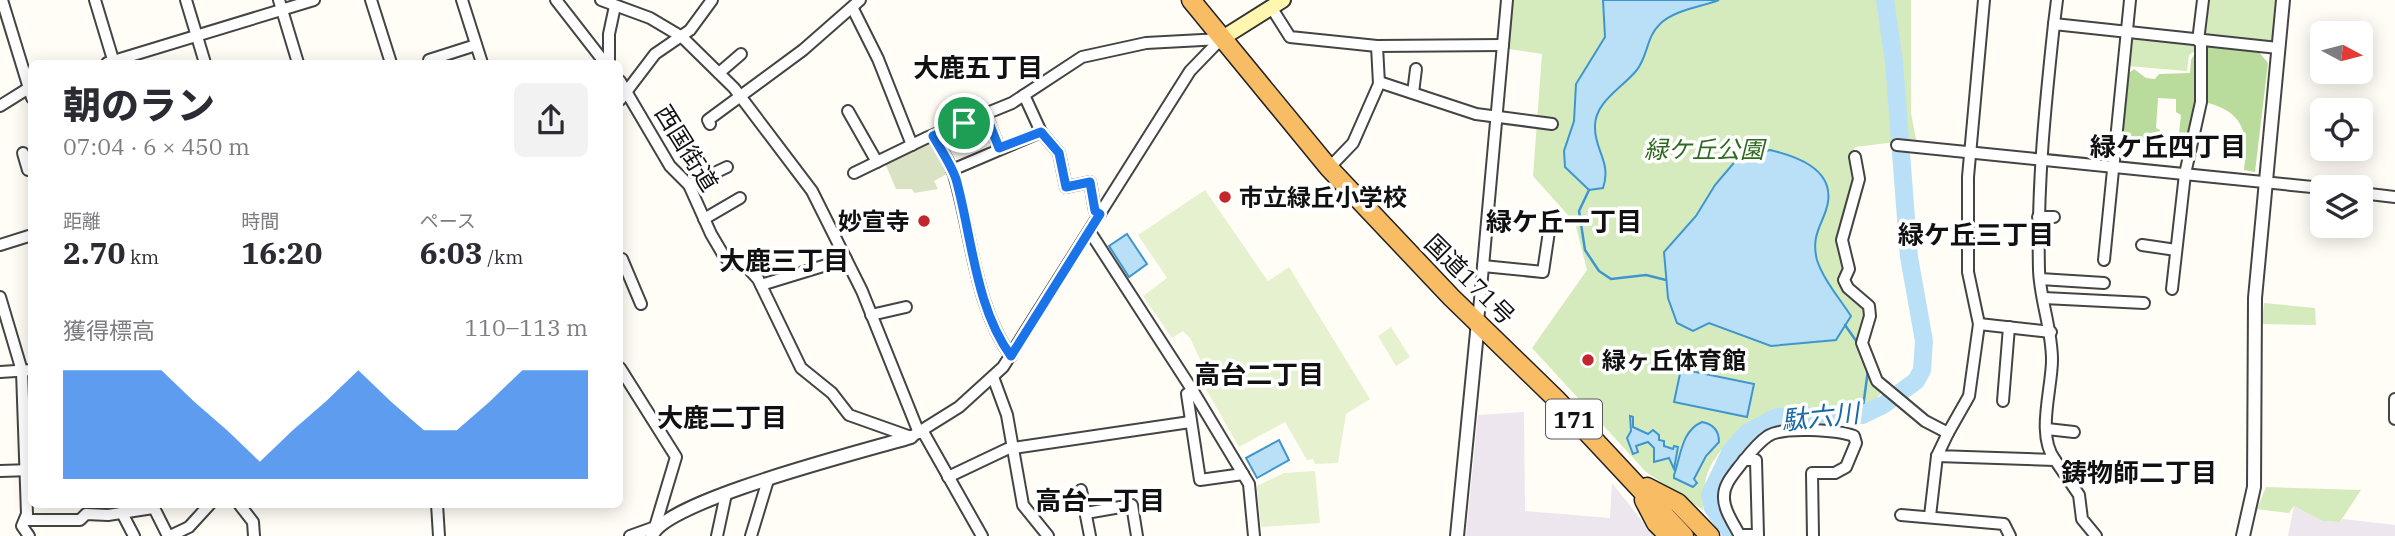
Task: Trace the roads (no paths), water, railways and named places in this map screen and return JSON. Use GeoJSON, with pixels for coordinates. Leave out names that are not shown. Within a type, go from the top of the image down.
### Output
{"type":"FeatureCollection","features":[{"type":"Feature","properties":{"kind":"highway","name":"国道171号"},"geometry":{"type":"LineString","coordinates":[[1191,0],[1329,168],[1632,478],[1670,528],[1684,536]]}},
{"type":"Feature","properties":{"kind":"highway","name":"171"},"geometry":{"type":"LineString","coordinates":[[1632,478],[1678,503],[1703,535]]}},
{"type":"Feature","properties":{"kind":"highway","name":"国道171号"},"geometry":{"type":"LineString","coordinates":[[1670,528],[1703,535]]}},
{"type":"Feature","properties":{"kind":"main road"},"geometry":{"type":"LineString","coordinates":[[1222,39],[1277,4]]}},
{"type":"Feature","properties":{"kind":"street"},"geometry":{"type":"LineString","coordinates":[[2,0],[28,84]]}},
{"type":"Feature","properties":{"kind":"street"},"geometry":{"type":"LineString","coordinates":[[95,0],[110,60]]}},
{"type":"Feature","properties":{"kind":"street"},"geometry":{"type":"LineString","coordinates":[[186,0],[204,60]]}},
{"type":"Feature","properties":{"kind":"street"},"geometry":{"type":"LineString","coordinates":[[118,60],[197,36],[280,5],[314,0]]}},
{"type":"Feature","properties":{"kind":"street"},"geometry":{"type":"LineString","coordinates":[[371,0],[390,60]]}},
{"type":"Feature","properties":{"kind":"street"},"geometry":{"type":"LineString","coordinates":[[463,0],[481,60]]}},
{"type":"Feature","properties":{"kind":"street"},"geometry":{"type":"LineString","coordinates":[[556,0],[601,60]]}},
{"type":"Feature","properties":{"kind":"street"},"geometry":{"type":"LineString","coordinates":[[601,0],[650,18],[682,37],[742,98],[813,191],[871,315],[917,434],[948,477],[982,536]]}},
{"type":"Feature","properties":{"kind":"street"},"geometry":{"type":"LineString","coordinates":[[623,85],[655,54],[682,37],[712,0]]}},
{"type":"Feature","properties":{"kind":"street"},"geometry":{"type":"LineString","coordinates":[[1457,536],[1507,0]]}},
{"type":"Feature","properties":{"kind":"street"},"geometry":{"type":"LineString","coordinates":[[1930,516],[1937,456],[1969,396],[1979,324],[1968,272],[1969,152],[1984,0]]}},
{"type":"Feature","properties":{"kind":"street"},"geometry":{"type":"LineString","coordinates":[[2057,0],[2040,158],[2038,217],[2040,279],[2051,332],[2052,364],[2047,429],[2050,454],[2079,495],[2082,519],[2096,536]]}},
{"type":"Feature","properties":{"kind":"street"},"geometry":{"type":"LineString","coordinates":[[2104,260],[2130,0]]}},
{"type":"Feature","properties":{"kind":"street"},"geometry":{"type":"LineString","coordinates":[[2172,289],[2185,174],[2201,102],[2199,41],[2203,0]]}},
{"type":"Feature","properties":{"kind":"street"},"geometry":{"type":"LineString","coordinates":[[2242,536],[2251,504],[2255,468],[2254,300],[2283,0]]}},
{"type":"Feature","properties":{"kind":"street"},"geometry":{"type":"LineString","coordinates":[[708,120],[742,98],[857,4],[912,145]]}},
{"type":"Feature","properties":{"kind":"street"},"geometry":{"type":"LineString","coordinates":[[1277,4],[1290,37],[1377,46],[1503,45]]}},
{"type":"Feature","properties":{"kind":"street"},"geometry":{"type":"LineString","coordinates":[[280,5],[297,60]]}},
{"type":"Feature","properties":{"kind":"street"},"geometry":{"type":"LineString","coordinates":[[603,60],[615,6]]}},
{"type":"Feature","properties":{"kind":"street"},"geometry":{"type":"LineString","coordinates":[[2054,24],[2278,48]]}},
{"type":"Feature","properties":{"kind":"street"},"geometry":{"type":"LineString","coordinates":[[854,173],[912,145],[986,115],[1024,95],[1082,57],[1157,42],[1222,39]]}},
{"type":"Feature","properties":{"kind":"street"},"geometry":{"type":"LineString","coordinates":[[630,536],[653,532],[675,513],[726,494],[917,434],[959,407],[993,377],[1011,356],[1190,71],[1222,39]]}},
{"type":"Feature","properties":{"kind":"street"},"geometry":{"type":"LineString","coordinates":[[429,60],[476,45]]}},
{"type":"Feature","properties":{"kind":"street"},"geometry":{"type":"LineString","coordinates":[[1329,168],[1353,143],[1379,82],[1377,46]]}},
{"type":"Feature","properties":{"kind":"street"},"geometry":{"type":"LineString","coordinates":[[719,73],[741,54]]}},
{"type":"Feature","properties":{"kind":"street"},"geometry":{"type":"LineString","coordinates":[[1413,93],[1416,69]]}},
{"type":"Feature","properties":{"kind":"street"},"geometry":{"type":"LineString","coordinates":[[1379,82],[1476,114],[1552,124]]}},
{"type":"Feature","properties":{"kind":"street","name":"西国街道"},"geometry":{"type":"LineString","coordinates":[[623,85],[670,166],[689,185],[724,256],[729,261],[747,267],[761,285],[801,368],[832,393],[849,415],[917,434]]}},
{"type":"Feature","properties":{"kind":"street"},"geometry":{"type":"LineString","coordinates":[[0,106],[28,92]]}},
{"type":"Feature","properties":{"kind":"street"},"geometry":{"type":"LineString","coordinates":[[1024,95],[1041,132],[1059,153],[1066,187],[1090,182],[1095,211],[1100,214]]}},
{"type":"Feature","properties":{"kind":"street"},"geometry":{"type":"LineString","coordinates":[[848,111],[877,162]]}},
{"type":"Feature","properties":{"kind":"street"},"geometry":{"type":"LineString","coordinates":[[986,115],[999,148]]}},
{"type":"Feature","properties":{"kind":"street"},"geometry":{"type":"LineString","coordinates":[[952,170],[1041,132]]}},
{"type":"Feature","properties":{"kind":"street"},"geometry":{"type":"LineString","coordinates":[[933,136],[952,170],[999,340],[1011,356]]}},
{"type":"Feature","properties":{"kind":"street"},"geometry":{"type":"LineString","coordinates":[[1897,145],[2310,187]]}},
{"type":"Feature","properties":{"kind":"street"},"geometry":{"type":"LineString","coordinates":[[23,153],[28,170]]}},
{"type":"Feature","properties":{"kind":"street"},"geometry":{"type":"LineString","coordinates":[[1855,157],[1859,179],[1842,240],[1849,269],[1844,281],[1848,288],[1869,306],[1870,316],[1862,344],[1877,381],[1925,421],[1948,433]]}},
{"type":"Feature","properties":{"kind":"street"},"geometry":{"type":"LineString","coordinates":[[689,185],[727,167]]}},
{"type":"Feature","properties":{"kind":"street"},"geometry":{"type":"LineString","coordinates":[[2373,194],[2395,197]]}},
{"type":"Feature","properties":{"kind":"street"},"geometry":{"type":"LineString","coordinates":[[704,219],[740,198]]}},
{"type":"Feature","properties":{"kind":"street"},"geometry":{"type":"LineString","coordinates":[[2038,217],[2054,217]]}},
{"type":"Feature","properties":{"kind":"street"},"geometry":{"type":"LineString","coordinates":[[1483,266],[1543,272],[1551,218]]}},
{"type":"Feature","properties":{"kind":"street"},"geometry":{"type":"LineString","coordinates":[[1090,232],[1194,391],[1249,484],[1254,536]]}},
{"type":"Feature","properties":{"kind":"street"},"geometry":{"type":"LineString","coordinates":[[0,244],[28,236]]}},
{"type":"Feature","properties":{"kind":"street"},"geometry":{"type":"LineString","coordinates":[[2142,245],[2176,250]]}},
{"type":"Feature","properties":{"kind":"street"},"geometry":{"type":"LineString","coordinates":[[761,285],[846,259]]}},
{"type":"Feature","properties":{"kind":"street"},"geometry":{"type":"LineString","coordinates":[[623,261],[641,304]]}},
{"type":"Feature","properties":{"kind":"street"},"geometry":{"type":"LineString","coordinates":[[2040,279],[2104,283]]}},
{"type":"Feature","properties":{"kind":"street"},"geometry":{"type":"LineString","coordinates":[[0,297],[27,371],[28,420]]}},
{"type":"Feature","properties":{"kind":"street"},"geometry":{"type":"LineString","coordinates":[[2044,298],[2144,303]]}},
{"type":"Feature","properties":{"kind":"street"},"geometry":{"type":"LineString","coordinates":[[871,315],[906,307]]}},
{"type":"Feature","properties":{"kind":"street"},"geometry":{"type":"LineString","coordinates":[[1979,324],[2051,332]]}},
{"type":"Feature","properties":{"kind":"street"},"geometry":{"type":"LineString","coordinates":[[2003,401],[2009,327]]}},
{"type":"Feature","properties":{"kind":"street"},"geometry":{"type":"LineString","coordinates":[[0,372],[27,371]]}},
{"type":"Feature","properties":{"kind":"street"},"geometry":{"type":"LineString","coordinates":[[623,373],[677,457],[653,532]]}},
{"type":"Feature","properties":{"kind":"street"},"geometry":{"type":"LineString","coordinates":[[993,377],[1007,415],[1023,505],[1048,536]]}},
{"type":"Feature","properties":{"kind":"street"},"geometry":{"type":"LineString","coordinates":[[1194,391],[1187,394],[1200,480],[1243,474]]}},
{"type":"Feature","properties":{"kind":"street"},"geometry":{"type":"LineString","coordinates":[[2395,399],[2395,419]]}},
{"type":"Feature","properties":{"kind":"street"},"geometry":{"type":"LineString","coordinates":[[948,477],[1014,448],[1190,422]]}},
{"type":"Feature","properties":{"kind":"street"},"geometry":{"type":"LineString","coordinates":[[2047,429],[2074,432]]}},
{"type":"Feature","properties":{"kind":"street"},"geometry":{"type":"LineString","coordinates":[[1744,460],[1756,460],[1758,536],[1740,536],[1724,504],[1723,492],[1744,460],[1769,435],[1787,430],[1845,433],[1854,436],[1856,443],[1846,467],[1835,473],[1812,473],[1813,536]]}},
{"type":"Feature","properties":{"kind":"street"},"geometry":{"type":"LineString","coordinates":[[1937,456],[2055,460]]}},
{"type":"Feature","properties":{"kind":"street"},"geometry":{"type":"LineString","coordinates":[[0,471],[28,470]]}},
{"type":"Feature","properties":{"kind":"street"},"geometry":{"type":"LineString","coordinates":[[751,536],[768,480]]}},
{"type":"Feature","properties":{"kind":"street"},"geometry":{"type":"LineString","coordinates":[[28,487],[26,520],[22,526],[29,536]]}},
{"type":"Feature","properties":{"kind":"street"},"geometry":{"type":"LineString","coordinates":[[1081,490],[1090,536]]}},
{"type":"Feature","properties":{"kind":"street"},"geometry":{"type":"LineString","coordinates":[[717,536],[726,494]]}},
{"type":"Feature","properties":{"kind":"street"},"geometry":{"type":"LineString","coordinates":[[1086,513],[1132,505],[1137,536]]}},
{"type":"Feature","properties":{"kind":"street"},"geometry":{"type":"LineString","coordinates":[[26,520],[64,522],[80,520],[86,514],[122,513],[144,508]]}},
{"type":"Feature","properties":{"kind":"street"},"geometry":{"type":"LineString","coordinates":[[154,508],[169,536],[189,527],[207,508]]}},
{"type":"Feature","properties":{"kind":"street"},"geometry":{"type":"LineString","coordinates":[[242,508],[253,522],[254,536]]}},
{"type":"Feature","properties":{"kind":"street"},"geometry":{"type":"LineString","coordinates":[[437,508],[439,536]]}},
{"type":"Feature","properties":{"kind":"street"},"geometry":{"type":"LineString","coordinates":[[122,513],[134,536]]}},
{"type":"Feature","properties":{"kind":"street"},"geometry":{"type":"LineString","coordinates":[[1900,515],[2004,524],[2010,536]]}},
{"type":"Feature","properties":{"kind":"street"},"geometry":{"type":"LineString","coordinates":[[189,527],[199,536]]}},
{"type":"Feature","properties":{"kind":"water"},"geometry":{"type":"Polygon","coordinates":[[[1603,0],[1719,0],[1680,12],[1660,24],[1655,29],[1636,71],[1599,110],[1595,134],[1604,163],[1605,179],[1603,188],[1589,190],[1565,167],[1564,151],[1574,121],[1576,84],[1605,37],[1603,0]]]}},
{"type":"Feature","properties":{"kind":"water"},"geometry":{"type":"Polygon","coordinates":[[[1770,150],[1801,160],[1825,180],[1828,202],[1815,242],[1815,251],[1827,282],[1851,316],[1836,340],[1771,346],[1709,323],[1693,331],[1677,323],[1668,298],[1664,252],[1696,216],[1715,185],[1738,158],[1770,150]]]}},
{"type":"Feature","properties":{"kind":"water"},"geometry":{"type":"Polygon","coordinates":[[[1127,234],[1147,264],[1129,277],[1109,246],[1127,234]]]}},
{"type":"Feature","properties":{"kind":"water"},"geometry":{"type":"Polygon","coordinates":[[[1681,369],[1754,384],[1747,417],[1674,402],[1681,369]]]}},
{"type":"Feature","properties":{"kind":"water"},"geometry":{"type":"Polygon","coordinates":[[[1630,416],[1633,417],[1633,427],[1648,434],[1653,430],[1659,435],[1659,440],[1664,441],[1664,446],[1673,449],[1674,446],[1678,447],[1674,469],[1669,458],[1654,462],[1654,448],[1648,442],[1636,446],[1638,452],[1633,454],[1627,438],[1631,431],[1630,416]]]}},
{"type":"Feature","properties":{"kind":"water"},"geometry":{"type":"Polygon","coordinates":[[[1702,422],[1715,428],[1719,442],[1706,456],[1694,479],[1697,483],[1693,487],[1674,478],[1674,475],[1686,438],[1695,426],[1702,422]]]}},
{"type":"Feature","properties":{"kind":"water"},"geometry":{"type":"Polygon","coordinates":[[[1279,440],[1289,460],[1257,478],[1246,458],[1279,440]]]}},
{"type":"Feature","properties":{"kind":"waterway","name":"駄六川"},"geometry":{"type":"LineString","coordinates":[[1733,536],[1713,508],[1710,495],[1731,451],[1747,433],[1777,417],[1862,415],[1883,405],[1916,381],[1922,370],[1924,341],[1909,257],[1894,62],[1885,0]]}},
{"type":"Feature","properties":{"kind":"waterway"},"geometry":{"type":"LineString","coordinates":[[1589,190],[1579,211],[1585,250],[1599,271],[1611,279],[1646,275],[1666,280]]}},
{"type":"Feature","properties":{"kind":"waterway"},"geometry":{"type":"LineString","coordinates":[[1845,325],[1859,345]]}},
{"type":"Feature","properties":{"kind":"waterway"},"geometry":{"type":"LineString","coordinates":[[1862,415],[1868,370]]}},
{"type":"Feature","properties":{"kind":"place","name":"市立緑丘小学校"},"geometry":{"type":"Point","coordinates":[1225,197]}},
{"type":"Feature","properties":{"kind":"place","name":"妙宣寺"},"geometry":{"type":"Point","coordinates":[924,221]}},
{"type":"Feature","properties":{"kind":"place","name":"緑ヶ丘体育館"},"geometry":{"type":"Point","coordinates":[1588,360]}},
{"type":"Feature","properties":{"kind":"district","name":"大鹿五丁目"},"geometry":{"type":"Point","coordinates":[978,67]}},
{"type":"Feature","properties":{"kind":"district","name":"緑ケ丘四丁目"},"geometry":{"type":"Point","coordinates":[2168,146]}},
{"type":"Feature","properties":{"kind":"district","name":"緑ケ丘一丁目"},"geometry":{"type":"Point","coordinates":[1564,221]}},
{"type":"Feature","properties":{"kind":"district","name":"緑ケ丘三丁目"},"geometry":{"type":"Point","coordinates":[1976,234]}},
{"type":"Feature","properties":{"kind":"district","name":"大鹿三丁目"},"geometry":{"type":"Point","coordinates":[784,260]}},
{"type":"Feature","properties":{"kind":"district","name":"高台二丁目"},"geometry":{"type":"Point","coordinates":[1259,374]}},
{"type":"Feature","properties":{"kind":"district","name":"大鹿二丁目"},"geometry":{"type":"Point","coordinates":[722,417]}},
{"type":"Feature","properties":{"kind":"district","name":"鋳物師二丁目"},"geometry":{"type":"Point","coordinates":[2139,472]}},
{"type":"Feature","properties":{"kind":"district","name":"高台一丁目"},"geometry":{"type":"Point","coordinates":[1100,500]}},
{"type":"Feature","properties":{"kind":"park label","name":"緑ケ丘公園"},"geometry":{"type":"Point","coordinates":[1704,149]}}]}
